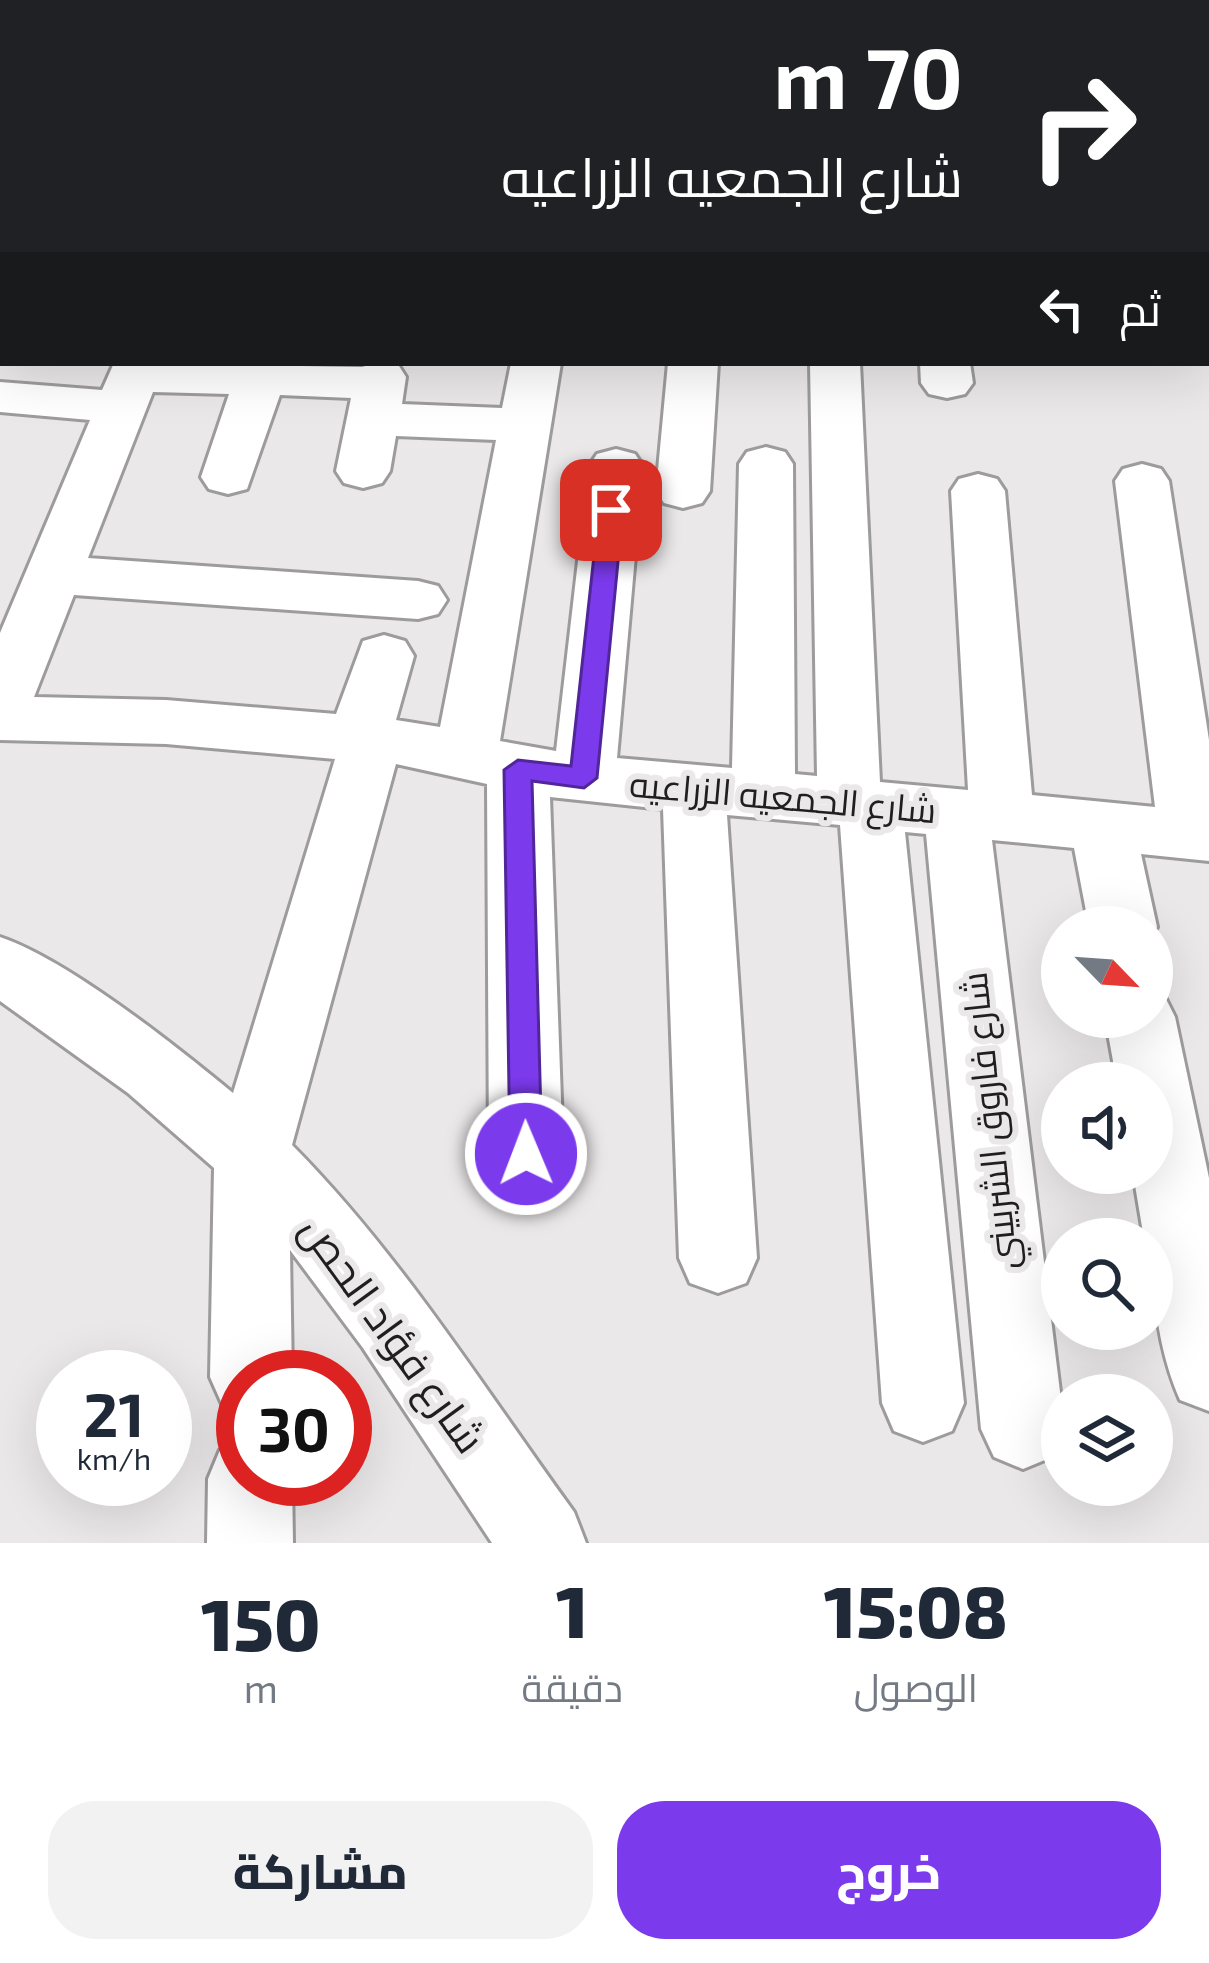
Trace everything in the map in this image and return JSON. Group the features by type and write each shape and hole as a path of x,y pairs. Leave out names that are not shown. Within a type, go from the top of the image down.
{"street":[{"path":"526,1154 492,763 522,425 535,366"},
{"path":"683,491 693,366"},
{"path":"836,366 859,803 923,1403"},
{"path":"0,397 131,382 260,380 379,388 522,425"},
{"path":"228,477 260,380"},
{"path":"0,706 131,382"},
{"path":"363,471 379,388"},
{"path":"763,795 766,464"},
{"path":"584,778 616,466"},
{"path":"1142,481 1200,835"},
{"name":"شارع فاروق الشربيني","path":"978,491 980,815 1022,1430"},
{"path":"53,575 418,600"},
{"path":"251,1350 252,1155 384,656"},
{"name":"شارع الجمعيه الزراعيه","path":"0,718 166,722 419,744 492,763 584,778 1200,835"},
{"path":"694,789 718,1258"},
{"path":"1103,827 1119,906"},
{"name":"شارع فؤاد الحص","path":"0,965 132,1054 252,1155 295,1199 372,1298 536,1538"},
{"path":"1144,1038 1209,1373"},
{"path":"250,1506 250,1543"}],"route":[{"path":"526,1154 518,770 584,778 611,510"}]}
